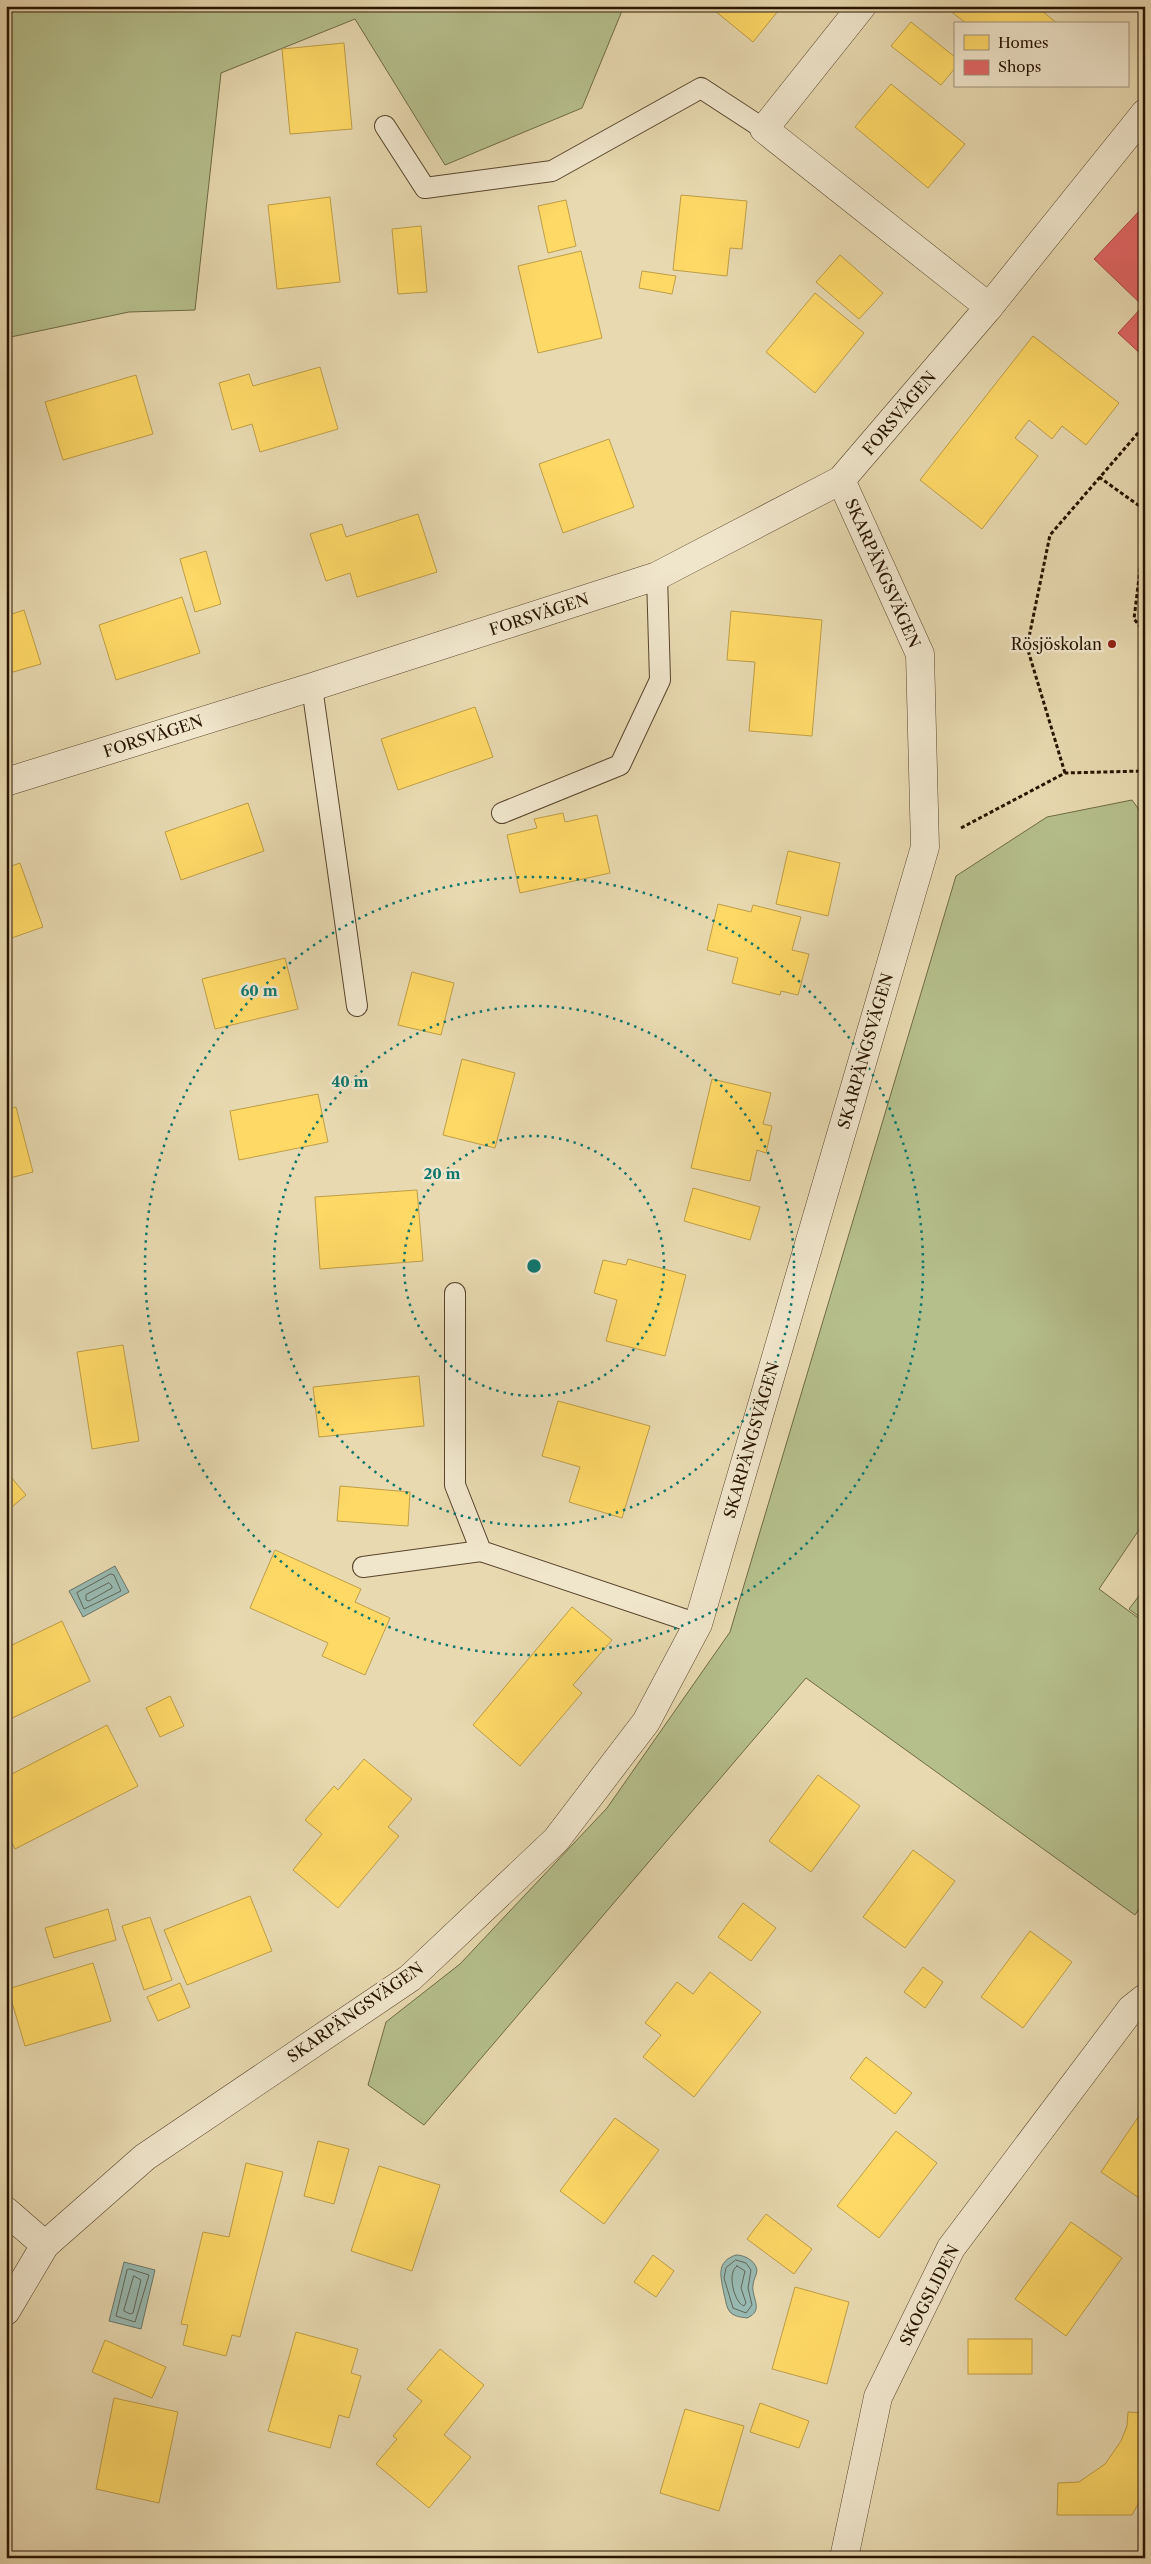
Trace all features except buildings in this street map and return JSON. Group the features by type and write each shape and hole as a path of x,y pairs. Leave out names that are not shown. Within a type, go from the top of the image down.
{"street":[{"path":"862,6 764,129 989,307"},
{"name":"FORSVÄGEN","path":"6,782 312,687 657,576 841,480 989,307 1145,113"},
{"name":"SKARPÄNGSVÄGEN","path":"6,2311 46,2245 145,2157 410,1978 556,1840 646,1722 698,1624 925,847 920,654 841,480"},
{"name":"SKOGSLIDEN","path":"844,2558 878,2397 951,2248 1131,2009 1145,1998"},
{"path":"6,2211 46,2245"}],"lane":[{"path":"385,126 425,188 552,171 701,88 764,129"},
{"path":"502,813 620,766 660,680 657,576"},
{"path":"312,687 357,1006"},
{"path":"455,1293 455,1485 481,1551"},
{"path":"363,1567 481,1551 698,1624"}],"path":[{"path":"1065,773 1027,647 1050,535 1145,425"},
{"path":"1099,477 1145,510"},
{"path":"1145,557 1141,561 1134,619 1145,632"},
{"path":"925,847 1065,773 1143,771 1145,774"}],"green space":[{"path":"6,6 624,6 582,108 445,165 355,19 221,73 195,310 129,312 6,338"},
{"path":"1132,800 1145,818 1145,1521 1099,1589 1145,1623 1145,1900 1135,1915 806,1678 424,2125 368,2085 386,2022 460,1964 607,1808 730,1632 956,876 1047,817"},
{"path":"1145,1588 1145,1621 1129,1609"}],"water":[{"path":"115,1566 129,1592 83,1617 69,1591"},
{"path":"736,2255 749,2259 754,2263 757,2270 753,2283 756,2307 752,2315 747,2318 739,2317 729,2311 722,2282 722,2266 729,2258"},
{"path":"124,2262 155,2270 141,2329 109,2321"}],"place":[{"name":"Rösjöskolan","path":"1112,644"}]}
